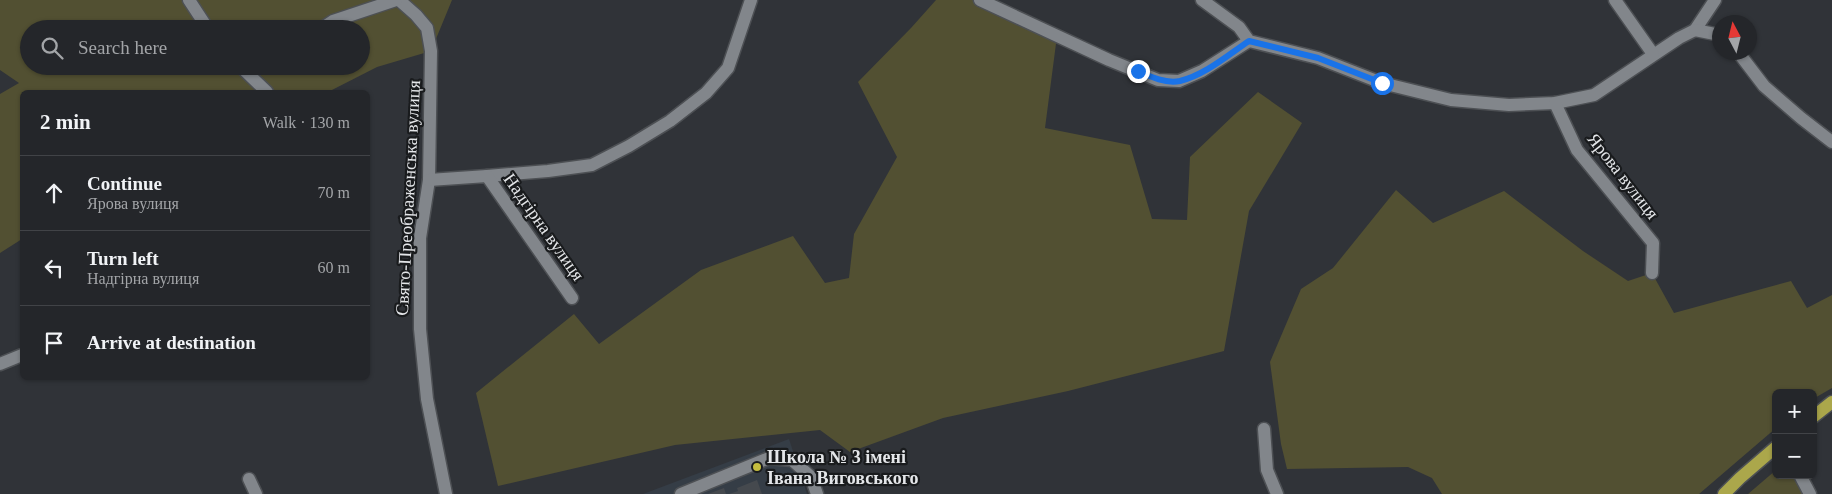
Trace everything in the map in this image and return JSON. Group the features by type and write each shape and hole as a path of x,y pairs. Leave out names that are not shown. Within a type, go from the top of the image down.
{"main road":[{"path":"1817,414 1832,402"},
{"path":"1724,494 1772,450"}],"street":[{"path":"189,0 202,20"},
{"path":"336,20 398,0"},
{"name":"Свято-Преображенська вулиця","path":"398,0 428,28 431,51 429,180 420,238 420,329 427,399 446,494"},
{"name":"Надгірна вулиця","path":"429,180 548,171 592,165 629,146 670,121 706,93 728,68 751,0"},
{"path":"980,0 1109,60 1158,80 1179,81 1202,71 1249,41"},
{"path":"1202,0 1239,27 1249,41 1318,58 1382,83 1452,100 1509,105 1555,103 1594,95 1652,54 1695,30 1715,0"},
{"path":"1615,0 1652,54"},
{"path":"1695,30 1712,33"},
{"path":"1744,60 1764,86 1832,142"},
{"path":"249,75 265,90"},
{"name":"Ярова вулиця","path":"1555,103 1577,150 1652,243 1652,273"},
{"name":"Надгірна вулиця","path":"487,176 572,298"},
{"path":"0,364 20,356"},
{"path":"1264,429 1267,470 1277,494"},
{"path":"681,494 769,458 792,460 811,476 817,494"},
{"path":"249,479 256,494"},
{"path":"1802,479 1810,494"}],"shaded area":[{"path":"0,0 452,0 431,51 370,71 370,20 20,20 20,75 361,75 332,90 20,90 20,240 0,253 0,94 19,83 0,70"},
{"path":"936,0 981,0 1057,36 1045,128 1130,145 1152,219 1187,220 1190,157 1258,92 1302,123 1249,211 1224,351 1068,391 943,418 850,452 820,430 675,445 498,486 476,393 574,314 599,344 701,270 793,236 825,283 849,278 854,234 897,157 858,82"},
{"path":"1396,190 1433,223 1504,191 1583,251 1628,281 1652,273 1674,313 1791,281 1807,308 1832,295 1832,388 1817,397 1817,389 1772,389 1772,431 1699,494 1442,494 1432,478 1408,467 1287,469 1281,444 1270,362 1301,289 1333,268"},
{"name":"Школа № 3 імені Івана Виговського","path":"789,439 807,494 643,494"},
{"path":"1772,473 1772,479 1803,479 1812,494 1748,494"}],"building":[{"path":"757,480 762,494 729,494 738,491 737,488"},
{"path":"724,488 726,494 708,494"}],"place":[{"name":"Школа № 3 імені Івана Виговського","path":"757,467"}],"route":[{"path":"1138,71 1158,80 1179,81 1202,71 1249,41 1318,58 1382,83"}]}
